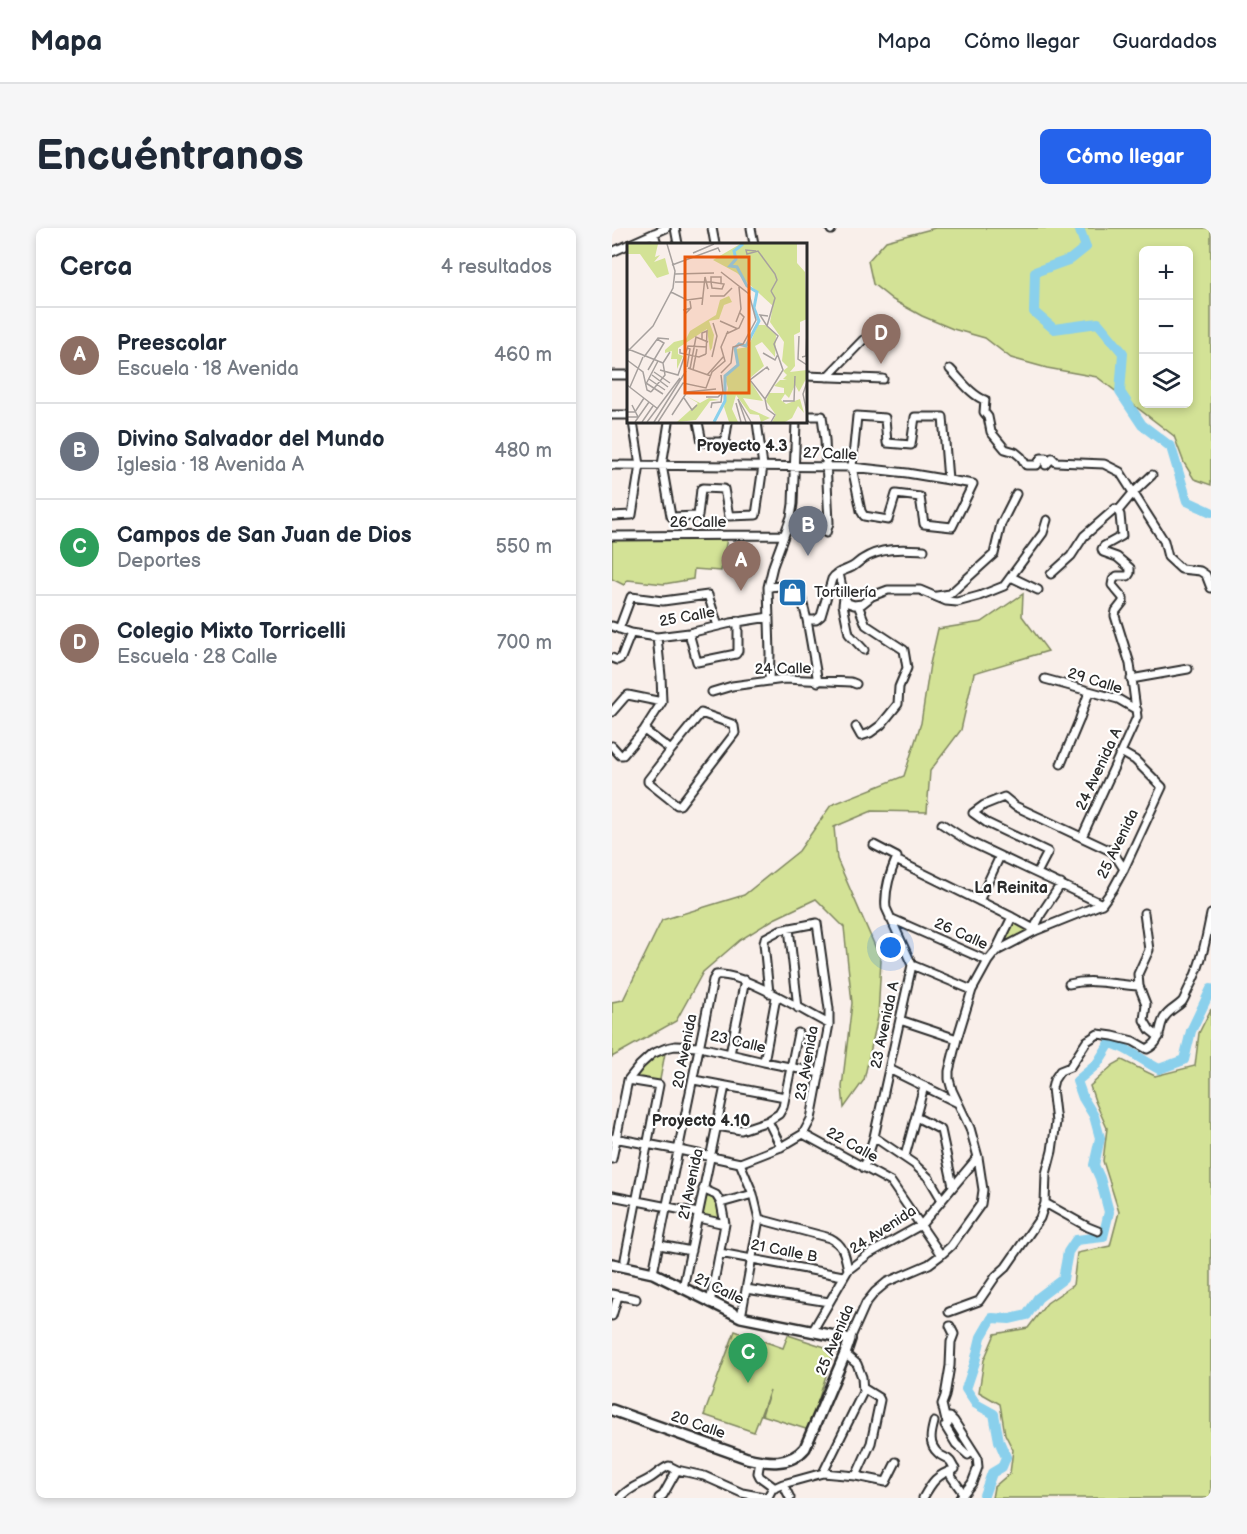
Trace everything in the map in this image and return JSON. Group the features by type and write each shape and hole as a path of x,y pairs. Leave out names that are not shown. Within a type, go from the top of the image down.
{"street":[{"path":"637,243 666,228"},
{"path":"675,228 678,243"},
{"path":"712,228 715,243"},
{"path":"751,228 754,243"},
{"path":"654,233 657,243"},
{"path":"612,252 627,248"},
{"path":"827,377 863,340"},
{"path":"950,369 976,397 985,400 984,412 988,417 991,432 1005,449 1015,452 1026,465 1037,465 1041,458 1046,458 1046,465 1052,458 1056,462 1104,464 1120,472 1164,541 1168,557 1181,569 1206,574 1211,588"},
{"path":"807,376 883,379"},
{"path":"807,416 822,416 829,524 826,533"},
{"path":"852,467 857,416 885,418 887,443 911,445 915,417 943,417 948,480"},
{"path":"612,516 632,515 640,465 633,423"},
{"path":"669,423 662,465 671,516 698,516 701,489 722,487 725,490 729,516 755,516 763,466 757,423"},
{"path":"698,423 702,442 725,442 728,423"},
{"path":"769,680 768,587 773,566 791,517 796,423"},
{"name":"27 Calle","path":"612,465 852,467 973,484 952,527 924,524 921,497 896,494 888,520 864,516 861,512 852,467"},
{"path":"1051,574 1071,556 1084,536 1115,509 1118,511 1152,475"},
{"path":"934,596 950,594 994,554 1001,524 1016,494"},
{"name":"24 Avenida A","path":"1082,837 1137,717 1130,664 1115,616 1123,598 1112,585 1113,579 1117,576 1128,576 1130,568 1117,557 1103,552 1102,549 1122,536 1118,511"},
{"path":"844,597 849,604 858,605 888,590 920,590 946,601 957,602 979,596 1004,586 1043,533 1047,520"},
{"name":"26 Calle","path":"612,536 784,535"},
{"path":"807,620 816,620 821,616 834,574 876,552 889,549 924,550"},
{"path":"839,573 849,634 864,650"},
{"path":"1011,577 1038,590"},
{"path":"768,587 793,585 800,590 818,681"},
{"path":"616,627 631,597 663,601 708,595 718,626"},
{"path":"856,727 861,736 881,725 898,704 899,687 907,668 904,650 866,625 858,605"},
{"name":"25 Calle","path":"616,627 631,633 657,637 769,617"},
{"path":"689,633 697,662 736,654 738,651 738,621"},
{"path":"612,657 617,660 621,658 631,633"},
{"path":"612,746 620,755 623,755 644,730 662,702 657,637"},
{"name":"29 Calle","path":"1131,679 1188,669"},
{"name":"24 Calle","path":"712,692 732,686 784,679 856,684"},
{"name":"29 Calle","path":"1045,679 1118,699 1137,710"},
{"path":"1061,764 1089,692"},
{"path":"612,712 625,697 633,695 662,702"},
{"path":"700,714 734,726 735,733 680,805 648,782 671,750 700,714"},
{"path":"644,730 671,750"},
{"name":"25 Avenida","path":"996,952 1034,930 1102,904 1113,888 1162,788 1135,760 1121,752"},
{"path":"1037,873 1048,852 973,813 984,805 1004,797 1015,806 1113,852 1124,868"},
{"path":"942,824 968,841 1102,904"},
{"path":"874,845 896,859 1012,916 1034,930 1041,914 1061,884"},
{"path":"979,901 1000,856"},
{"name":"23 Avenida A","path":"864,1167 874,1137 912,965 886,908 886,888 896,859"},
{"path":"1144,913 1149,950 1137,974 1146,1004 1144,1020 1150,1030 1159,1037"},
{"path":"949,1312 979,1301 1040,1218 1045,1203 1046,1174 1056,1122 1052,1088 1054,1080 1060,1071 1070,1067 1087,1041 1098,1034 1133,1041 1147,1049 1155,1045 1165,1016 1182,1002 1198,971 1211,914"},
{"name":"25 Avenida","path":"776,1462 792,1458 805,1448 866,1303 887,1282 929,1264 941,1255 951,1246 981,1203 983,1190 978,1157 970,1128 949,1079 949,1071 972,990 988,961 996,952 1012,916"},
{"name":"26 Calle","path":"890,918 988,961"},
{"name":"23 Avenida","path":"789,928 817,923 828,1010 828,1024 811,1119 803,1134"},
{"path":"764,1062 773,995 764,940 780,930 789,928 798,1008"},
{"path":"912,965 972,990"},
{"name":"20 Avenida","path":"653,1273 713,980 716,975 720,975 746,981"},
{"path":"1069,984 1082,980 1139,986"},
{"path":"730,1054 746,981 828,1024"},
{"path":"900,1020 957,1039"},
{"path":"717,1126 741,1130 768,1121 779,1114 783,1107 798,1033"},
{"name":"23 Calle","path":"628,1080 652,1054 675,1046 700,1047 820,1073"},
{"path":"889,1069 958,1103"},
{"path":"612,1159 614,1138 628,1080 659,1085 625,1258"},
{"path":"693,1080 785,1097"},
{"name":"21 Avenida","path":"683,1288 725,1086"},
{"path":"905,1156 924,1086"},
{"path":"916,1117 941,1131 953,1186"},
{"path":"768,1121 781,1148"},
{"name":"22 Calle","path":"740,1163 781,1148 803,1134 891,1182 941,1255"},
{"path":"874,1137 905,1156 929,1178 942,1200"},
{"path":"614,1138 740,1163 753,1194 759,1219 741,1317"},
{"name":"24 Avenida","path":"812,1332 845,1273 869,1254 921,1225 978,1157"},
{"path":"703,1189 716,1194 721,1203 725,1224 710,1303"},
{"path":"721,1203 753,1194"},
{"path":"612,1196 667,1207 725,1224"},
{"path":"1045,1203 1098,1231"},
{"path":"759,1219 830,1238 837,1242 845,1253 845,1273"},
{"path":"660,1245 691,1251"},
{"name":"21 Calle B","path":"720,1253 845,1273"},
{"name":"21 Calle","path":"612,1264 653,1273 741,1317 850,1339"},
{"path":"746,1289 829,1302"},
{"path":"612,1316 615,1295 636,1299"},
{"path":"950,1326 954,1334 942,1404 948,1424 945,1426 956,1444 968,1455"},
{"path":"823,1473 863,1392 862,1377 857,1364 845,1354"},
{"path":"856,1476 871,1443 880,1400 863,1388"},
{"name":"20 Calle","path":"612,1410 760,1461 776,1462"},
{"path":"945,1417 950,1417 954,1421 979,1462 972,1483 961,1496 950,1471"},
{"path":"923,1498 934,1479 955,1469 950,1461 939,1455 933,1447 931,1433 934,1422"},
{"path":"760,1461 758,1473 760,1477 779,1486 790,1498"},
{"path":"620,1498 634,1485 650,1479 669,1466 704,1476 742,1492 768,1497 772,1489 823,1473 886,1482 896,1462"},
{"path":"664,1497 677,1470"}],"green space":[{"path":"935,228 1211,228 1211,485 1194,479 1184,463 1174,436 1097,377 1047,368 1011,358 985,338 953,329 922,316 893,300 873,284 868,261 886,241"},
{"path":"728,533 721,571 694,569 693,579 664,584 628,580 624,585 612,579 612,534"},
{"path":"1023,594 1022,616 1048,651 974,673 961,730 930,771 927,812 872,811 834,827 837,859 881,960 878,1017 864,1080 844,1108 842,1087 852,1003 844,927 816,899 774,919 740,940 703,972 676,1021 612,1057 612,1002 623,1000 662,920 744,895 799,851 831,805 904,776 921,723 938,629 982,622"},
{"path":"1012,921 1030,930 1001,944"},
{"path":"1211,1009 1211,1498 992,1498 994,1487 1010,1473 1013,1450 1005,1434 1000,1404 979,1392 984,1360 995,1334 1028,1328 1047,1303 1073,1285 1077,1253 1110,1246 1119,1212 1103,1161 1107,1128 1090,1086 1122,1060 1155,1076 1195,1066 1199,1033"},
{"path":"666,1048 659,1085 628,1080 640,1065"},
{"path":"703,1189 716,1195 725,1224 698,1218"},
{"path":"735,1331 783,1348 788,1335 834,1350 809,1430 762,1415 770,1390 754,1432 704,1415"}],"waterway":[{"path":"1079,228 1086,247 1071,259 1035,272 1034,312 1054,329 1098,323 1123,353 1120,392 1142,425 1171,447 1187,501 1211,512"},
{"path":"983,1498 992,1473 1002,1467 1006,1457 999,1441 994,1414 976,1404 966,1389 981,1337 992,1318 1010,1319 1027,1315 1038,1298 1063,1279 1068,1252 1076,1240 1103,1237 1109,1212 1094,1165 1100,1138 1094,1116 1083,1098 1077,1081 1097,1064 1110,1043 1129,1051 1159,1069 1184,1060 1191,1031 1211,989"}],"place":[{"name":"Colegio Mixto Torricelli","path":"881,364"},
{"name":"Divino Salvador del Mundo","path":"808,556"},
{"name":"Preescolar","path":"741,591"},
{"name":"Tortillería","path":"793,592"},
{"name":"Campos de San Juan de Dios","path":"748,1383"}],"district":[{"name":"Proyecto 4.3","path":"742,446"},
{"name":"La Reinita","path":"1011,888"},
{"name":"Proyecto 4.10","path":"701,1121"}]}
